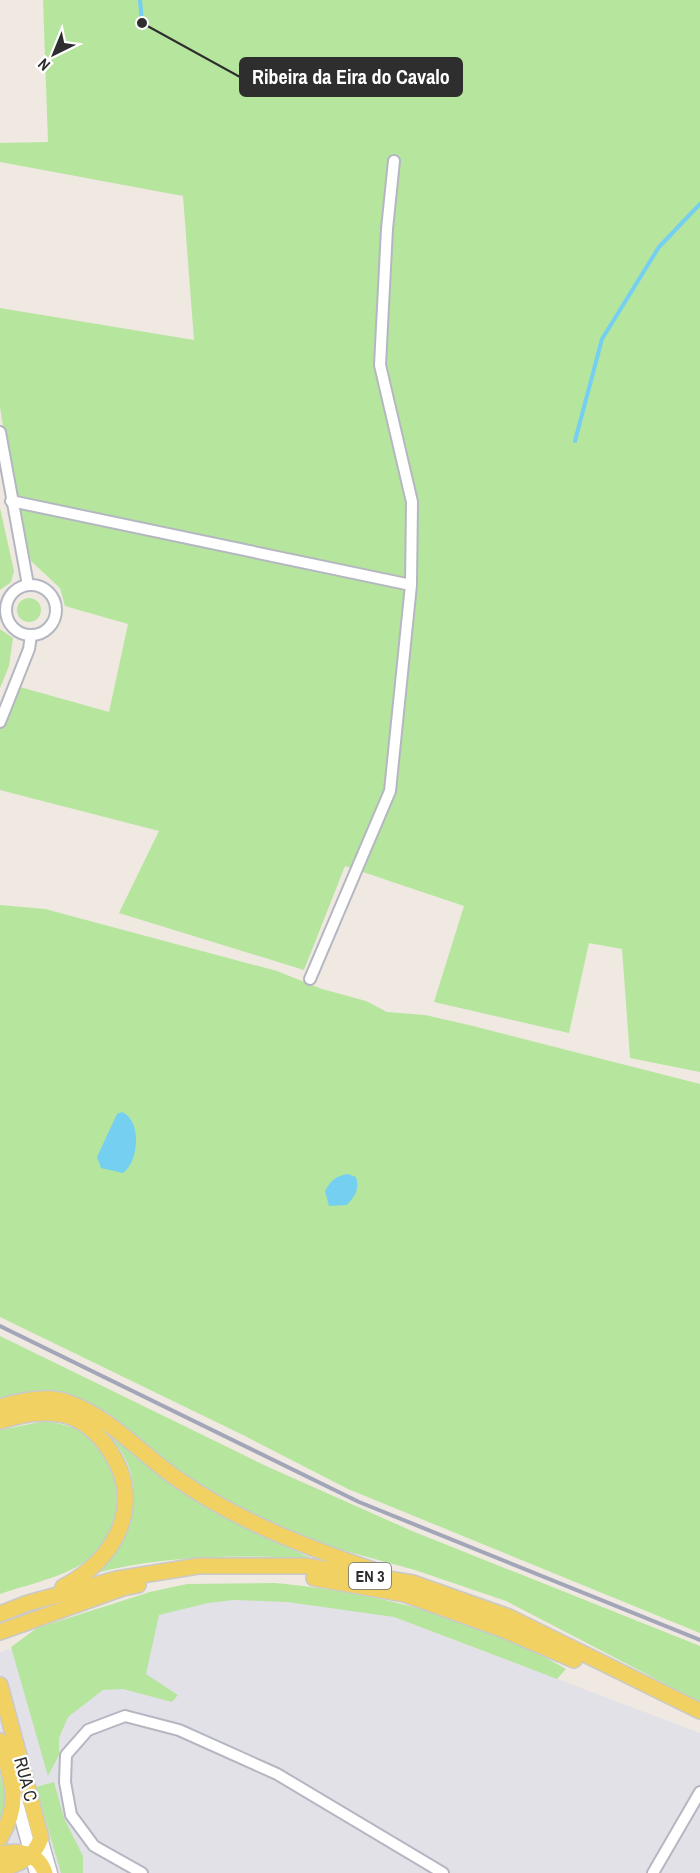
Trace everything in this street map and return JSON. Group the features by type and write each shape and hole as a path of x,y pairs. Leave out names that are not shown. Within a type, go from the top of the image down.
{"main road":[{"path":"0,1407 21,1400 66,1401 108,1423 179,1480 243,1518 319,1552 413,1583"},
{"path":"0,1421 25,1414 46,1413 65,1416 85,1425 100,1436 123,1474 125,1514 115,1539 87,1574 41,1599"},
{"name":"EN 3","path":"0,1614 17,1606 117,1579 198,1566 305,1566 413,1583 509,1617 700,1713"},
{"name":"EN 3","path":"0,1632 21,1622 123,1588 201,1576 305,1576 404,1594 504,1630 700,1713"},
{"name":"RUA C","path":"0,1685 41,1838"},
{"name":"RUA C","path":"0,1741 15,1796"},
{"path":"0,1838 11,1817 15,1796"},
{"path":"0,1870 32,1856 41,1838"},
{"path":"0,1854 13,1851 32,1856 38,1860 45,1873"},
{"path":"0,1870 8,1873"}],"street":[{"path":"310,979 390,791 411,585 412,502 380,365 387,229 394,161"},
{"path":"0,432 28,585"},
{"path":"11,501 411,585"},
{"path":"28,585 44,589 50,594 56,609 55,617 46,630 31,635 16,630 3,610 10,596 21,587 28,585"},
{"path":"0,722 29,649 31,635"},
{"path":"142,1873 94,1846 71,1815 65,1782 66,1755 88,1730 125,1716 179,1730 277,1774 443,1873"},
{"path":"653,1873 700,1792"},
{"name":"RUA C","path":"15,1796 36,1873"},
{"name":"RUA C","path":"41,1838 51,1873"}],"shaded area":[{"path":"222,1590 357,1603 700,1733 700,1873 0,1873 0,1652"}],"green space":[{"path":"43,0 700,0 700,1072 630,1058 622,949 589,943 569,1033 434,1002 464,906 345,866 304,970 119,913 159,831 0,790 0,730 20,687 109,712 128,624 65,606 60,588 31,561 11,478 0,407 0,308 194,340 183,196 0,162 0,143 48,142"},
{"path":"0,508 14,571 11,582 0,590"},
{"path":"29,598 37,602 41,610 37,618 29,622 21,618 17,610 21,602"},
{"path":"0,629 13,638 9,666 0,688"},
{"path":"0,905 45,909 277,971 322,989 366,1001 387,1012 425,1015 469,1025 700,1084 700,1633 348,1489 245,1436 0,1317"},
{"path":"0,1336 266,1466 412,1531 700,1646 700,1702 506,1601 415,1570 316,1543 229,1505 178,1471 106,1415 0,1399"},
{"path":"45,1421 72,1427 85,1433 96,1441 104,1452 115,1481 116,1513 113,1528 107,1541 88,1560 64,1573 0,1594 0,1430"},
{"path":"103,1431 184,1492 245,1528 313,1559 201,1558 146,1563 92,1574 117,1547 131,1517 133,1501 130,1470 124,1456"},
{"path":"275,1583 350,1593 425,1610 498,1635 566,1669 557,1679 394,1617 287,1602 233,1600 208,1603 159,1615 146,1674 178,1695 172,1702 123,1689 103,1690 68,1717 59,1738 59,1755 48,1776 11,1647 37,1628 150,1592 187,1584"},
{"path":"0,1775 6,1797 0,1822"},
{"path":"54,1782 64,1818 83,1856 83,1873 61,1873 36,1787"}],"water":[{"path":"122,1112 133,1123 136,1141 132,1160 123,1173 101,1168 97,1157 117,1114"},
{"path":"348,1174 356,1177 357,1189 354,1195 347,1205 329,1206 325,1191 327,1187 337,1177"}],"waterway":[{"path":"140,0 142,23"},
{"path":"575,441 602,339 659,247 700,204"}],"railway":[{"path":"0,1326 359,1502 700,1640"}],"place":[{"name":"Ribeira da Eira do Cavalo","path":"142,23"}]}
